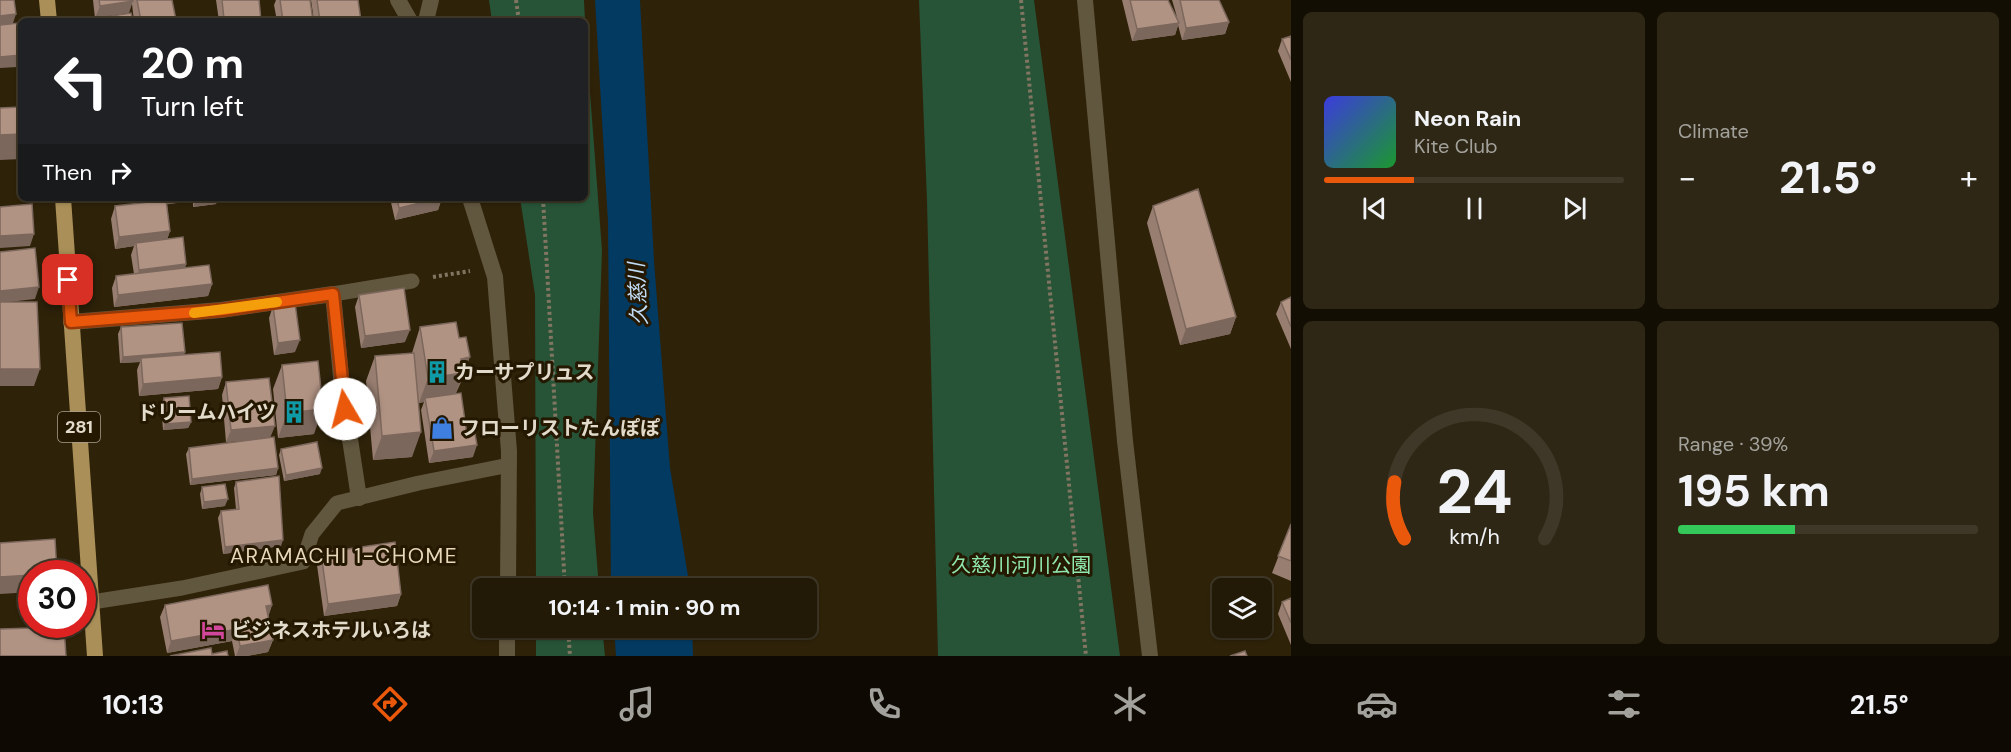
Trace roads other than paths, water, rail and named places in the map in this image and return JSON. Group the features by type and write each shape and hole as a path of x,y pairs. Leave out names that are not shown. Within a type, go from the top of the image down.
{"highway":[{"path":"46,0 49,18"},
{"name":"281","path":"63,201 89,560"},
{"name":"281","path":"94,638 95,656"}],"street":[{"path":"398,0 408,18"},
{"path":"427,18 430,0"},
{"path":"1085,0 1125,441 1150,656"},
{"path":"471,201 495,277 509,465 508,578"},
{"path":"71,322 222,310 333,294 342,387 359,498"},
{"path":"507,638 507,656"}],"lane":[{"path":"333,294 412,281"},
{"path":"96,601 182,588 303,562 312,534 337,504 509,465"}],"water":[{"name":"久慈川","path":"595,0 640,0 654,261 670,468 688,578 611,578 608,222"},
{"path":"615,638 692,638 693,656 616,656"}],"place":[{"name":"カーサプリュス","path":"437,372"},
{"name":"ドリームハイツ","path":"294,412"},
{"name":"フローリストたんぽぽ","path":"442,428"},
{"name":"ビジネスホテルいろは","path":"213,630"}],"district":[{"name":"ARAMACHI 1-CHOME","path":"344,556"}],"park label":[{"name":"久慈川河川公園","path":"1021,565"}]}
